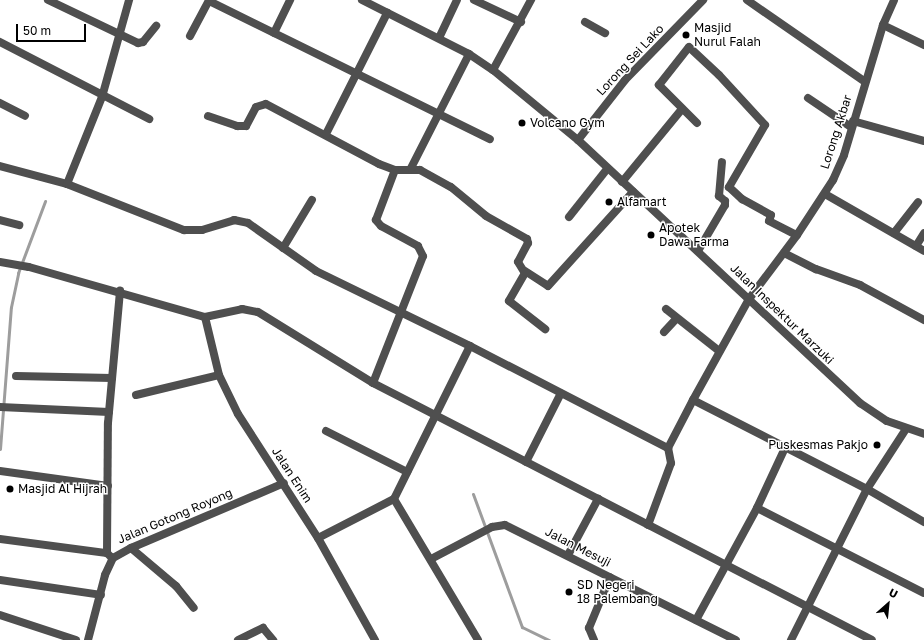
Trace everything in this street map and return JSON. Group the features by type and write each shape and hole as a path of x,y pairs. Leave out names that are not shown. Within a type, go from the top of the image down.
{"street":[{"path":"48,0 118,35 141,43 156,26"},
{"path":"67,184 102,96 129,0"},
{"path":"274,33 290,0"},
{"name":"Jalan Inspektur Marzuki","path":"362,0 375,3 387,13 439,38 469,54 494,70 578,140 606,169 698,250 860,403 878,416 906,429 924,434"},
{"path":"439,38 457,0"},
{"path":"474,0 521,22"},
{"path":"494,70 521,22 531,0"},
{"name":"Lorong Sei Lako","path":"578,140 625,80 703,0"},
{"path":"747,0 864,81"},
{"name":"Lorong Akbar","path":"668,448 719,351 749,299 784,253 825,194 839,167 864,81 883,25 894,0"},
{"path":"190,36 208,1 354,74 490,139"},
{"path":"326,134 354,74 387,13"},
{"path":"585,22 605,32"},
{"path":"883,25 924,45"},
{"path":"0,42 149,119"},
{"path":"697,123 659,85 689,47 719,75 765,125 729,187 742,199 771,215 769,221 797,235"},
{"path":"411,168 437,114 469,54"},
{"path":"808,98 852,124 923,139"},
{"path":"0,103 25,116"},
{"path":"208,116 236,126 246,126 256,107 266,104 326,134 379,164 395,170 411,168 434,177 451,187 486,216 527,239 528,243 518,261 525,272 548,286 633,192"},
{"path":"622,182 682,109"},
{"path":"698,250 725,205 725,201 719,196 722,162"},
{"path":"0,166 67,184 184,230 202,230 241,221 316,271 470,346 668,448 671,464 648,525"},
{"path":"569,216 606,169"},
{"path":"373,383 402,313 423,252 418,246 381,226 376,220 395,170"},
{"path":"825,194 924,251"},
{"path":"283,248 312,200"},
{"path":"894,233 918,202"},
{"path":"0,220 19,225"},
{"path":"916,246 924,233"},
{"path":"784,253 822,272 860,285 924,320"},
{"path":"0,262 30,267 120,291 205,317 250,309 373,383 872,640"},
{"path":"525,272 522,281 509,301 545,329"},
{"path":"1,539 110,556 108,486 109,412 120,291"},
{"path":"666,309 676,319 719,351"},
{"name":"Jalan Enim","path":"205,317 219,375 238,414 284,483 318,538 375,640"},
{"path":"664,332 676,319"},
{"path":"318,538 394,499 470,346"},
{"path":"136,396 219,375"},
{"path":"16,376 112,378"},
{"path":"526,462 561,393"},
{"path":"693,400 867,489 924,522"},
{"path":"0,407 109,412"},
{"path":"791,640 867,489 906,429"},
{"path":"326,431 407,472"},
{"path":"696,620 757,508 785,448"},
{"path":"0,471 108,486"},
{"name":"Jalan Gotong Royong","path":"88,640 110,556 284,483"},
{"path":"394,499 478,640"},
{"path":"568,555 598,499"},
{"path":"757,508 836,550 924,593"},
{"name":"Jalan Mesuji","path":"430,559 492,527 502,524 514,528 736,640"},
{"path":"131,548 176,586 194,608"},
{"path":"594,640 589,628 610,577"},
{"path":"0,580 101,595"},
{"path":"0,614 76,640"},
{"path":"238,640 263,628 273,640"}],"waterway":[{"path":"0,449 11,307 18,273 45,201"},
{"path":"473,494 522,627 549,640"}],"place":[{"name":"Masjid Nurul Falah","path":"686,35"},
{"name":"Volcano Gym","path":"522,123"},
{"name":"Alfamart","path":"609,202"},
{"name":"Apotek Dawa Farma","path":"651,235"},
{"name":"Puskesmas Pakjo","path":"877,445"},
{"name":"Masjid Al Hijrah","path":"10,489"},
{"name":"SD Negeri 18 Palembang","path":"569,592"}]}
